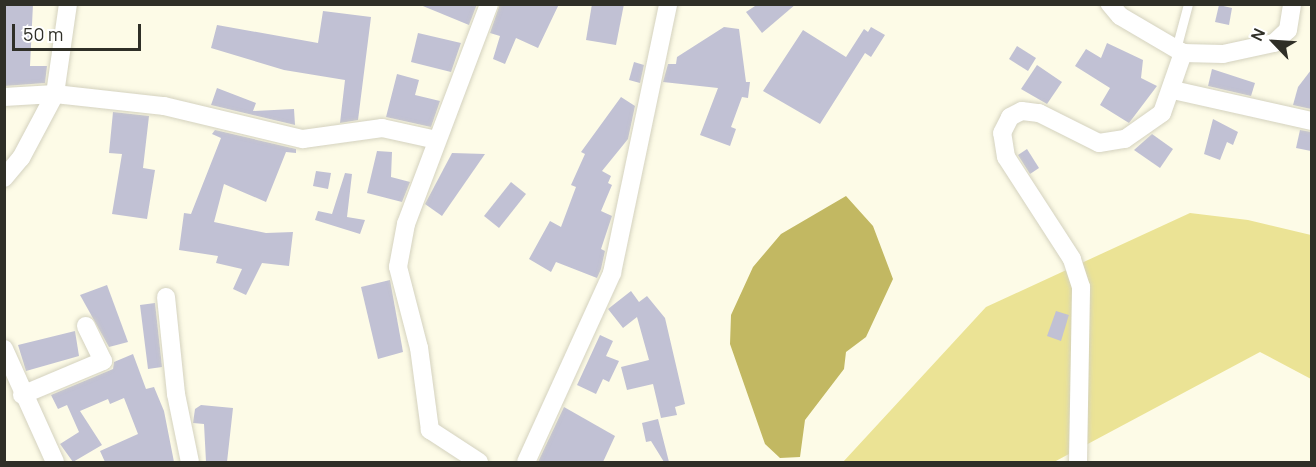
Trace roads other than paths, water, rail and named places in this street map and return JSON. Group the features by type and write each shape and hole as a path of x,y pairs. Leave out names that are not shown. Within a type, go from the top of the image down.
{"street":[{"path":"4,178 21,158 55,94 68,4"},
{"path":"473,461 430,430 419,348 398,267 406,224 489,4"},
{"path":"526,462 612,273 668,4"},
{"path":"1110,4 1120,16 1180,51 1223,54 1274,43 1288,30 1292,4"},
{"path":"1078,462 1081,287 1072,260 1006,157 1004,125 1022,111 1039,113 1099,143 1125,140 1161,112 1173,90 1180,51"},
{"path":"1173,90 1311,121"},
{"path":"4,97 55,94 164,106 303,139 382,128 437,140"},
{"path":"166,297 176,394 190,462"},
{"path":"22,395 103,361 86,326"},
{"path":"4,349 22,395 55,462"}],"lane":[{"path":"1180,51 1188,4"}]}
